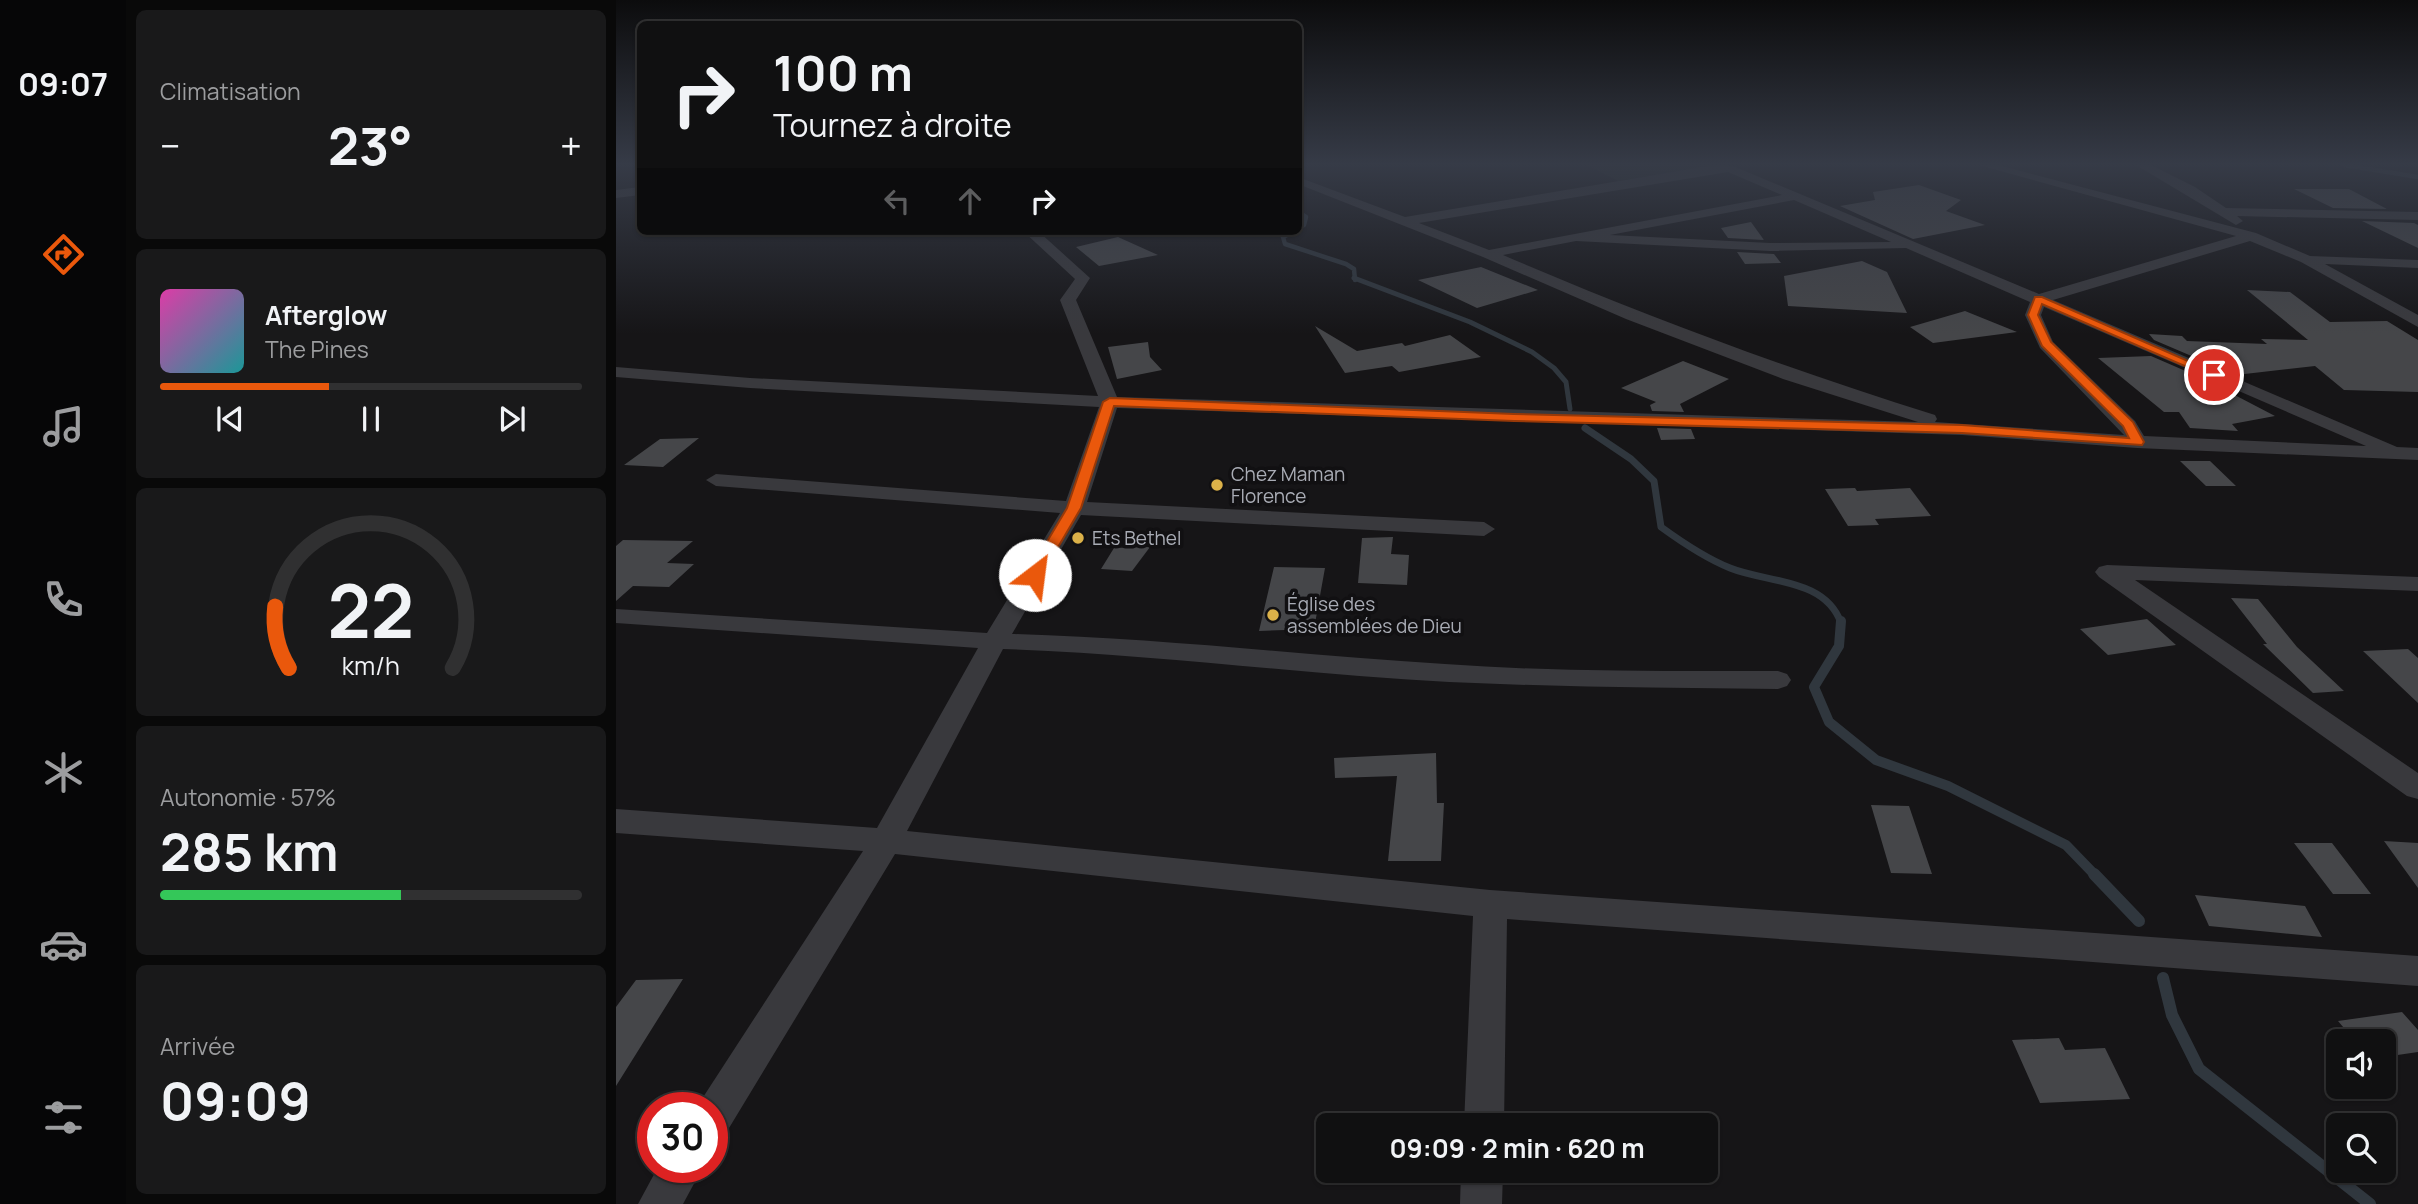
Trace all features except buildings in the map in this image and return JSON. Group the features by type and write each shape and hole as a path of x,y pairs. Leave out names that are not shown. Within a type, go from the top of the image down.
{"street":[{"path":"1405,221 1632,316 1789,375 1962,429"},
{"path":"1488,254 1657,221"},
{"path":"1849,221 2039,299 2264,397 2408,454 2418,468"},
{"path":"2197,221 2251,236 2306,259 2410,313 2418,322"},
{"path":"2235,221 2251,236"},
{"path":"728,1094 887,841 995,642 1074,508 1110,402 1068,299 1083,278 1038,235"},
{"path":"2039,299 2251,236"},
{"path":"1569,237 1770,247 1908,246"},
{"path":"2306,259 2418,264"},
{"path":"2039,299 2033,315 2046,344 2128,425 2137,442"},
{"path":"616,372 750,383 1110,402 1514,418 1962,429 2137,442 2408,454"},
{"path":"716,480 1074,508 1484,529"},
{"path":"2418,584 2107,572 2418,788"},
{"path":"616,616 995,642 1085,644 1447,673 1609,679 1778,680"},
{"path":"616,821 887,841 1490,904 2418,971"},
{"path":"1483,1113 1490,904"},
{"path":"659,1204 672,1183"},
{"path":"1481,1204 1482,1183"}],"waterway":[{"path":"1302,226 1305,221"},
{"path":"1287,235 1283,237 1285,244 1346,264 1354,269 1355,278"},
{"path":"1355,278 1470,322 1532,352 1554,368 1566,382 1570,409"},
{"path":"1585,428 1631,459 1654,481 1661,527 1694,550 1730,568 1809,590 1833,608 1841,623"},
{"path":"1841,623 1839,646 1814,687 1829,722 1876,760 1948,786 2066,845 2096,876"},
{"path":"2094,874 2139,921"},
{"path":"2163,978 2172,1015 2199,1069 2370,1204"}],"place":[{"name":"Chez Maman Florence","path":"1217,485"},
{"name":"Ets Bethel","path":"1078,538"},
{"name":"Église des assemblées de Dieu","path":"1273,615"}],"route":[{"path":"1035,575 1074,508 1110,402 1514,418 1962,429 2137,442 2128,425 2046,344 2033,315 2039,299 2214,375"}]}
